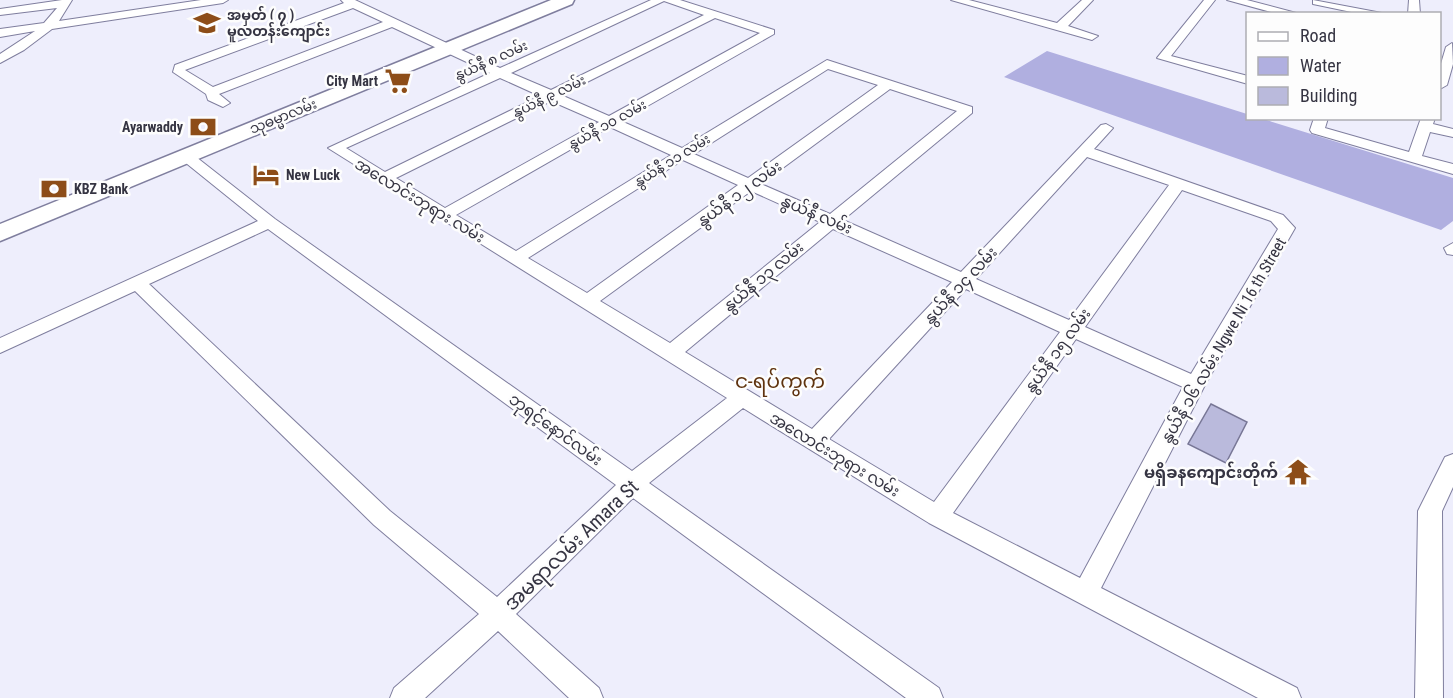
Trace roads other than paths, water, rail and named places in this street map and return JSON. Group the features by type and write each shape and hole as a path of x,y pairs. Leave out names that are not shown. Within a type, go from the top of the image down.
{"main road":[{"name":"သုဓမ္မာလမ်း","path":"0,233 444,47 549,0"},
{"name":"သုဓမ္မာလမ်း","path":"0,223 566,0"}],"street":[{"path":"0,33 223,0"},
{"name":"နွယ်နီ ၈ လမ်း","path":"335,148 660,0"},
{"path":"669,0 713,15"},
{"path":"956,0 1092,36"},
{"path":"992,10 1004,0"},
{"path":"1060,27 1088,0"},
{"path":"1210,0 1163,58 1246,80"},
{"path":"1232,0 1283,12"},
{"path":"3,57 36,38 50,24 66,1"},
{"path":"0,12 66,1"},
{"path":"223,103 213,97 212,92 179,72 179,68 349,2"},
{"name":"နွယ်နီ လမ်း","path":"349,2 610,122 831,219 1195,384"},
{"path":"1316,5 1367,12"},
{"name":"နွယ်နီ ၁၀ လမ်း","path":"444,215 770,32 713,15"},
{"name":"နွယ်နီ ၉ လမ်း","path":"384,178 713,15"},
{"path":"212,92 394,22"},
{"path":"1441,82 1453,47"},
{"name":"နွယ်နီ ၁၁ လမ်း","path":"516,258 829,64 890,83"},
{"name":"နွယ်နီ ၁၃ လမ်း","path":"671,353 831,219 967,110 890,83"},
{"name":"နွယ်နီ ၁၂ လမ်း","path":"587,302 890,83"},
{"path":"1414,158 1426,123 1453,134"},
{"path":"1319,124 1414,158 1453,169"},
{"name":"နွယ်နီ ၁၄ လမ်း","path":"814,441 1106,128"},
{"name":"အလောင်းဘုရား လမ်း","path":"335,148 937,516 1287,698"},
{"path":"1085,151 1178,184"},
{"name":"ဘုရင့်နောင်လမ်း","path":"186,156 269,222 929,698"},
{"name":"နွယ်နီ ၁၆ လမ်း Ngwe Ni 16 th Street","path":"1086,592 1195,384 1287,228 1277,219 1178,184"},
{"name":"နွယ်နီ ၁၅ လမ်း","path":"937,516 1178,184"},
{"path":"0,346 269,222"},
{"path":"137,283 382,518 498,614 589,698"},
{"name":"အမရာလမ်း Amara St","path":"404,698 498,614 632,484 742,397"},
{"path":"1429,698 1430,511 1453,463"}],"water":[{"path":"1047,51 1246,114 1246,120 1266,120 1453,178 1453,221 1441,230 1004,77"}],"place":[{"name":"အမှတ် ( ၇ ) မူလတန်းကျောင်း","path":"207,23"},
{"name":"City Mart","path":"398,81"},
{"name":"Ayarwaddy","path":"203,127"},
{"name":"New Luck","path":"266,175"},
{"name":"KBZ Bank","path":"54,189"},
{"name":"မရှိခနကျောင်းတိုက်","path":"1298,472"}],"district":[{"name":"င-ရပ်ကွက်","path":"780,381"}]}
